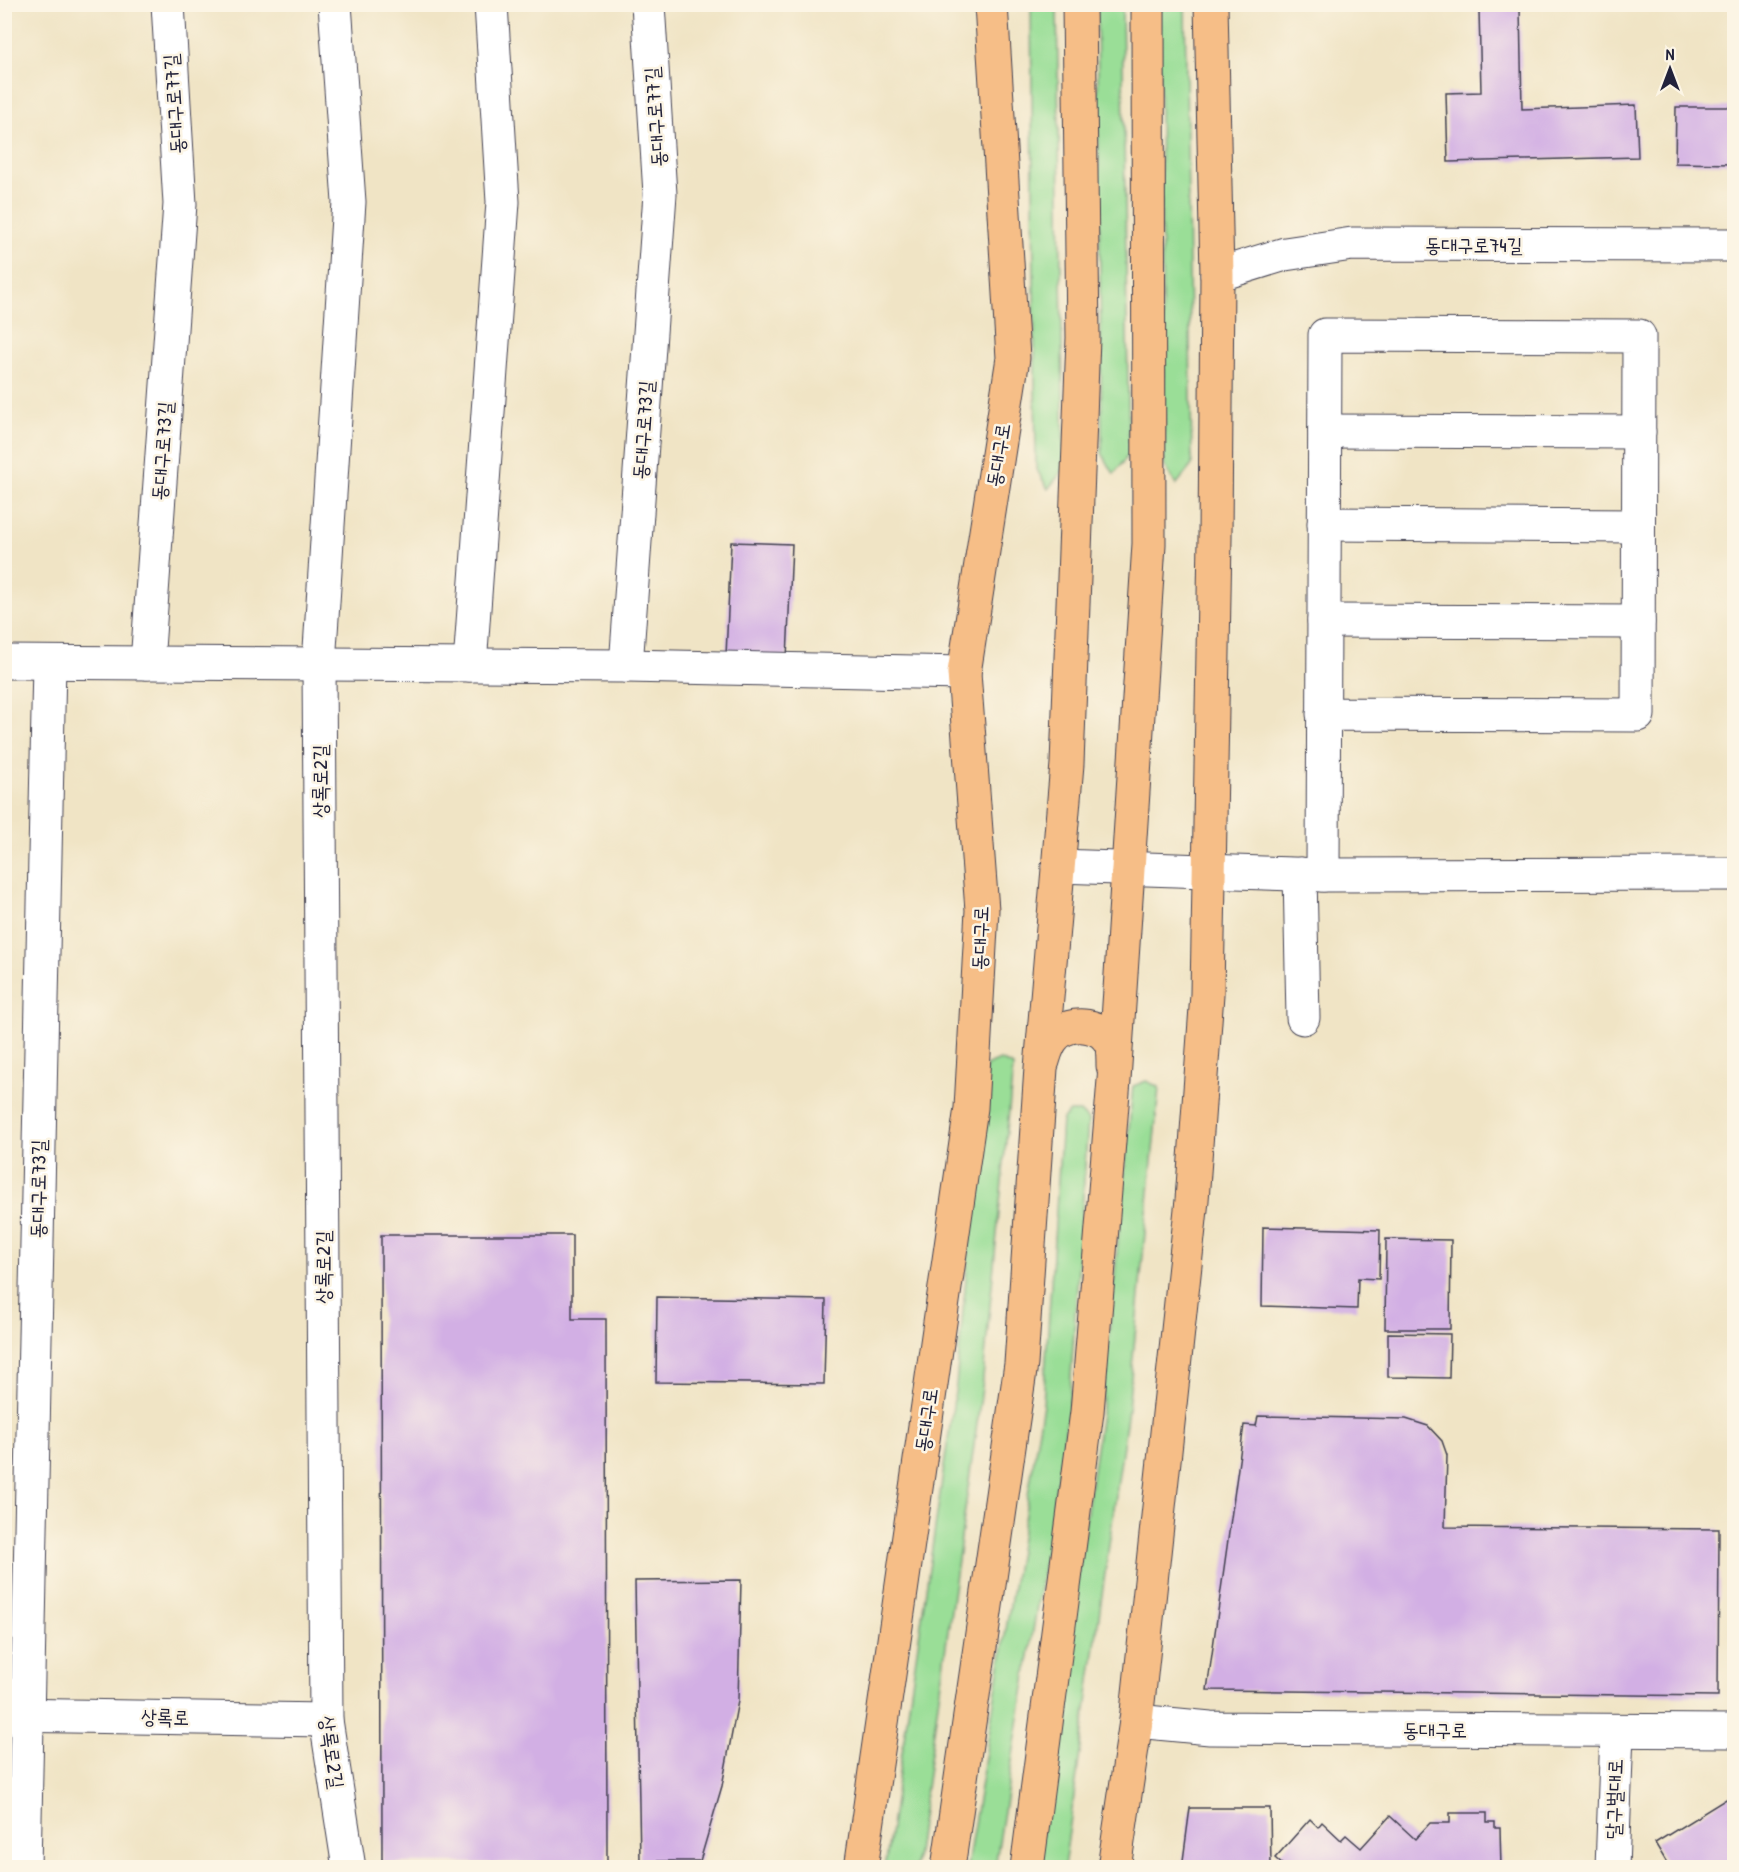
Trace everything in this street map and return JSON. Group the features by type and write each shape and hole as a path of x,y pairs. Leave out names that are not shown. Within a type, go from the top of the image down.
{"main road":[{"name":"동대구로","path":"861,1868 971,1108 982,910 964,674 1013,358 992,4"},
{"path":"948,1868 1021,1364 1041,1068 1067,764 1083,338 1079,4"},
{"path":"1027,1868 1087,1412 1114,1080 1128,869 1149,544 1148,4"},
{"path":"1114,1868 1136,1721 1192,1200 1207,994 1217,276 1211,4"},
{"path":"1041,1068 1050,1042 1057,1034 1068,1027 1088,1026 1106,1037 1112,1046 1114,1080"}],"street":[{"name":"동대구로77길","path":"168,4 180,204"},
{"path":"319,664 349,202 335,4"},
{"path":"470,665 503,202 491,4"},
{"name":"동대구로77길","path":"648,4 660,194"},
{"name":"동대구로73길","path":"626,666 660,194"},
{"name":"동대구로73길","path":"147,663 180,204"},
{"name":"동대구로74길","path":"1217,276 1285,254 1353,244 1734,245"},
{"path":"1303,1018 1323,714 1325,334 1639,336 1638,715 1323,714"},
{"path":"1325,431 1639,432"},
{"path":"1324,524 1638,526"},
{"path":"1324,621 1638,622"},
{"path":"4,662 626,666 964,674"},
{"name":"동대구로73길","path":"15,1715 49,663"},
{"name":"상록로2길","path":"319,664 326,1720 349,1868"},
{"path":"1058,866 1312,875 1734,874"},
{"path":"15,1715 24,1868"},
{"name":"상록로","path":"15,1715 326,1720"},
{"name":"동대구로","path":"1136,1721 1210,1728 1734,1731"},
{"name":"달구벌대로","path":"1612,1868 1617,1731"}],"green space":[{"path":"1031,5 1057,5 1064,469 1048,489 1036,468"},
{"path":"1097,5 1122,5 1129,454 1114,474 1102,453"},
{"path":"1159,5 1185,5 1192,465 1176,485 1164,464"},
{"path":"1000,1060 1013,1066 982,1388 915,1867 885,1868 956,1385 986,1066"},
{"path":"1146,1081 1159,1087 1128,1409 1064,1867 1036,1868 1102,1406 1133,1086"},
{"path":"1070,1112 1080,1112 1088,1120 1069,1407 995,1867 967,1867 1043,1404 1062,1120"}],"building":[{"path":"1520,8 1522,109 1636,105 1638,157 1448,162 1446,93 1481,92 1479,10"},
{"path":"1676,107 1734,107 1734,164 1675,163"},
{"path":"731,542 792,544 787,659 726,656"},
{"path":"1263,1227 1380,1230 1379,1279 1358,1278 1357,1309 1262,1306"},
{"path":"381,1235 572,1235 572,1319 606,1319 607,1863 382,1863"},
{"path":"1386,1239 1451,1240 1450,1329 1385,1329"},
{"path":"657,1297 826,1300 824,1384 656,1382"},
{"path":"1388,1333 1450,1334 1449,1378 1388,1377"},
{"path":"1258,1416 1406,1419 1428,1426 1442,1441 1447,1455 1445,1527 1719,1529 1718,1696 1207,1690 1244,1425 1256,1426"},
{"path":"741,1580 738,1701 722,1786 700,1861 640,1861 635,1581"},
{"path":"1731,1796 1734,1803 1734,1868 1670,1868 1655,1843"},
{"path":"1190,1808 1270,1808 1271,1868 1182,1868"},
{"path":"1450,1813 1487,1813 1487,1822 1495,1822 1495,1828 1500,1828 1501,1868 1286,1868 1275,1858 1310,1819 1318,1827 1322,1822 1341,1840 1346,1835 1361,1848 1390,1816 1415,1839 1430,1823 1450,1823"}]}
